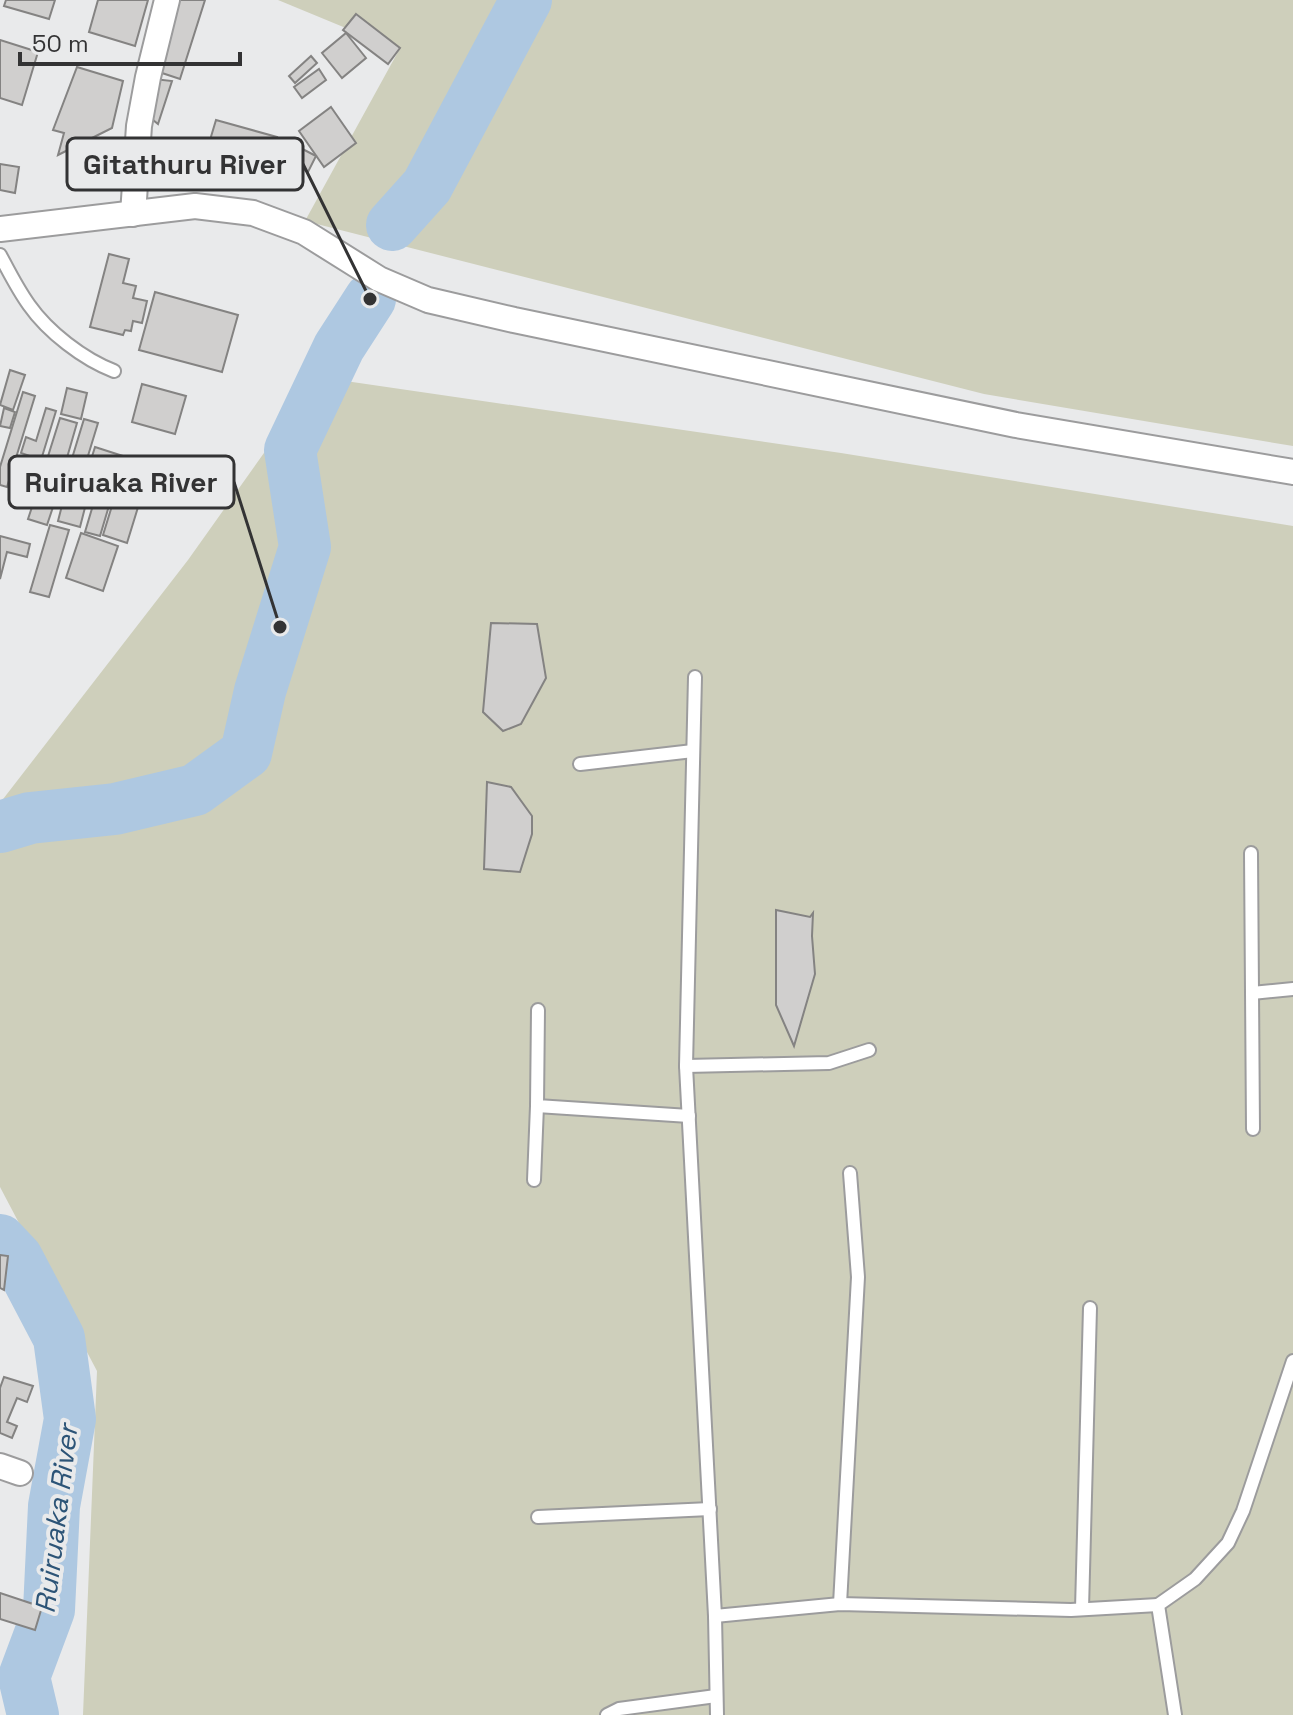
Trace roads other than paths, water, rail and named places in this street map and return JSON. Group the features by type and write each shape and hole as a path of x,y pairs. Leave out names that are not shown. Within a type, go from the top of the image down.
{"street":[{"path":"133,214 139,126 167,0"},
{"path":"0,229 195,206 253,213 304,232 379,279 442,303 1016,425 1293,472"}],"lane":[{"path":"0,255 29,306 39,317 88,359 114,371"},
{"path":"695,677 686,1066 710,1509 717,1715"},
{"path":"580,764 693,751"},
{"path":"1251,853 1253,1129"},
{"path":"1252,993 1293,989"},
{"path":"534,1180 538,1010"},
{"path":"686,1066 829,1063 869,1050"},
{"path":"537,1106 689,1116"},
{"path":"840,1604 858,1277 850,1173"},
{"path":"1082,1609 1090,1308"},
{"path":"715,1616 840,1604 1082,1609 1158,1605 1195,1579 1228,1543 1243,1511 1293,1361"},
{"path":"538,1517 710,1509"},
{"path":"1158,1605 1175,1715"},
{"path":"607,1715 619,1709 716,1696"}],"waterway":[{"name":"Ruiruaka River","path":"392,225 427,186 526,0"},
{"name":"Ruiruaka River","path":"0,827 30,818 115,809 195,790 246,753 260,691 305,547 290,450 339,347 370,299"},
{"name":"Ruiruaka River","path":"0,1240 17,1258 59,1338 70,1419 54,1506 49,1610 24,1677 33,1715"}],"place":[{"name":"Gitathuru River","path":"370,299"},
{"name":"Ruiruaka River","path":"280,627"}]}
